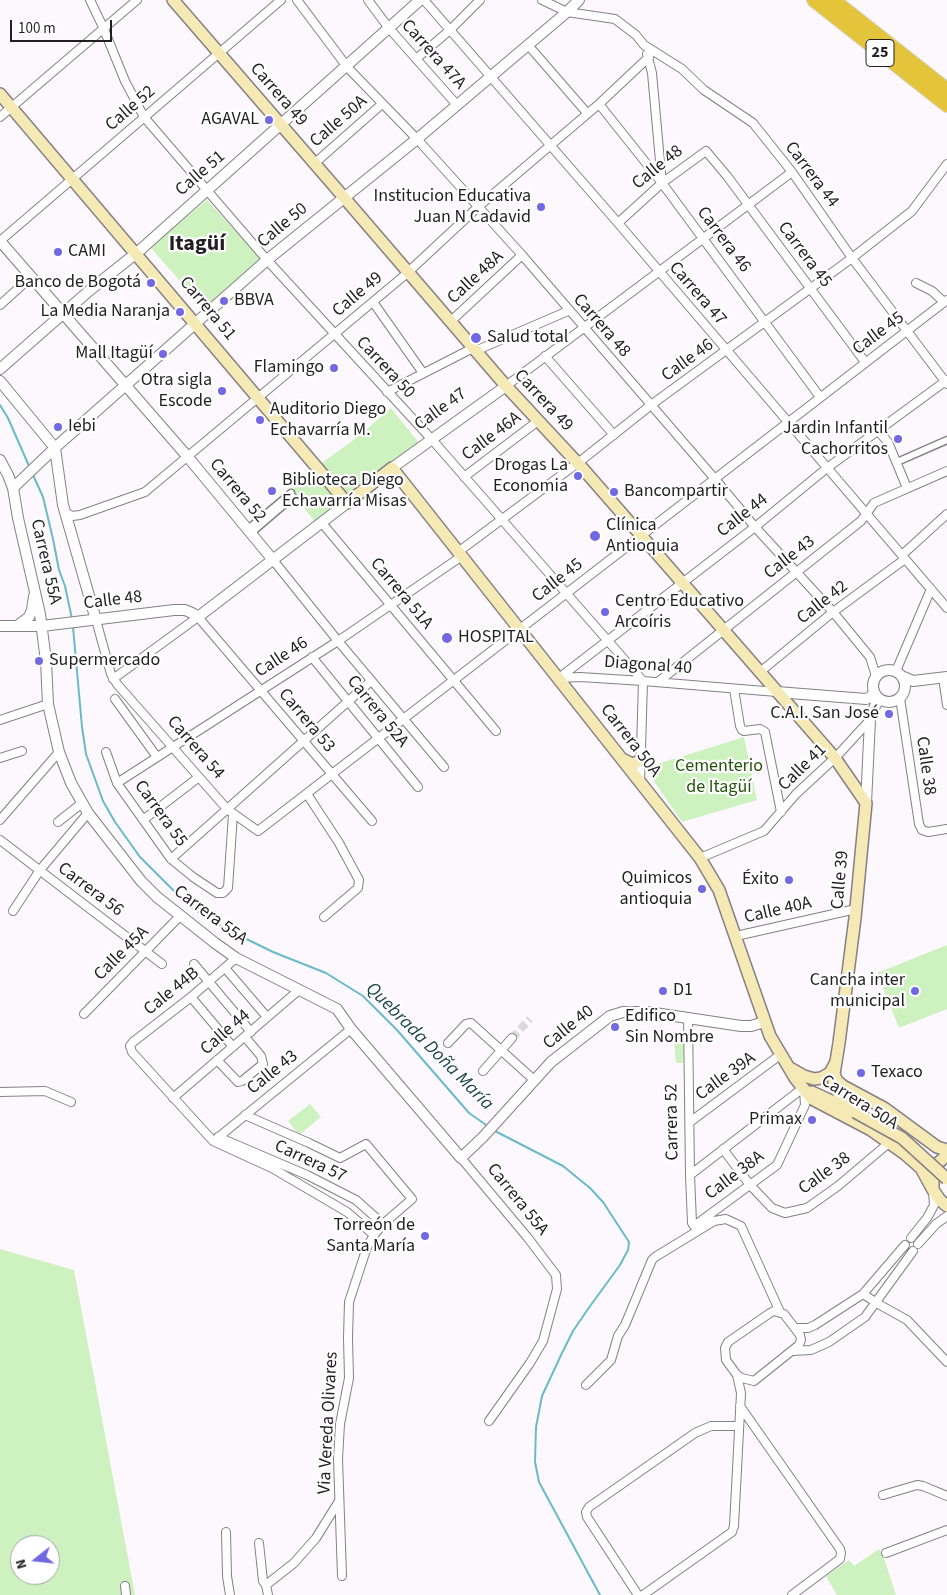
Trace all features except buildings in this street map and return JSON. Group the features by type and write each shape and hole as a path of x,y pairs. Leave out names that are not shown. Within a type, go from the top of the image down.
{"highway":[{"name":"25","path":"814,0 947,106"},
{"name":"25","path":"832,0 947,90"}],"main road":[{"name":"Carrera 49","path":"173,0 344,196 474,350 578,464 835,758 866,804"},
{"name":"Carrera 51","path":"0,94 71,180 136,253 348,503"},
{"name":"Calle 47","path":"348,503 392,468"},
{"name":"Carrera 50A","path":"392,468 700,858 719,890 764,1022 787,1066 804,1082 812,1099 890,1142 921,1168 933,1190 947,1206"},
{"path":"624,760 632,764 642,760"},
{"name":"Calle 39","path":"835,1069 840,1043 856,909 866,804"},
{"name":"Carrera 50A","path":"835,1069 837,1081 843,1086 884,1108 937,1147 947,1150"},
{"path":"804,1082 821,1078 835,1069"},
{"path":"835,1069 834,1086 842,1097 857,1109 882,1117 905,1133 947,1168"},
{"path":"804,1082 857,1109 902,1138 947,1179"},
{"path":"933,1190 933,1176 938,1164 947,1155"}],"street":[{"name":"Carrera 50","path":"90,0 103,27 124,81 144,117 267,260 431,439 643,680"},
{"path":"0,117 103,27 137,0"},
{"name":"Calle 52","path":"0,241 281,0"},
{"name":"Carrera 48","path":"297,0 345,65 417,139 522,256 716,479 755,527 833,612 870,657 876,676"},
{"name":"Carrera 47A","path":"368,0 388,27 457,105"},
{"name":"Calle 51","path":"0,369 136,253 420,0"},
{"name":"Carrera 47","path":"424,0 618,223 947,608"},
{"path":"416,59 450,30 480,0"},
{"path":"542,0 567,12"},
{"name":"Calle 50","path":"14,487 124,385 267,260 417,139 579,0"},
{"name":"Carrera 44","path":"567,12 615,19 636,35 644,45 682,69 704,90 753,123 792,172 852,258 946,382"},
{"path":"528,45 587,113"},
{"path":"644,45 649,57 652,73 662,183"},
{"name":"Calle 49","path":"65,512 72,516 80,515 145,492 408,272 478,207 599,104 649,57"},
{"name":"Calle 50A","path":"315,163 382,104"},
{"name":"Carrera 46","path":"599,104 662,183 820,397"},
{"name":"Calle 48","path":"618,223 662,183 706,151 718,165"},
{"name":"Calle 46","path":"117,783 338,641 460,554 501,519 578,464 652,406 852,258 912,211 947,164"},
{"name":"Carrera 45","path":"718,165 865,362"},
{"name":"Calle 47","path":"392,468 506,386 792,172"},
{"name":"Carrera 52","path":"0,241 187,456 444,767"},
{"name":"Calle 48A","path":"450,322 522,256"},
{"path":"0,305 31,277"},
{"path":"916,283 946,301"},
{"name":"Calle 45","path":"258,831 946,301"},
{"path":"373,302 423,373"},
{"path":"387,392 474,350 568,311"},
{"path":"545,356 614,435"},
{"path":"0,381 53,450 65,512 92,620 113,679"},
{"name":"Calle 44","path":"559,678 755,527 827,468 946,382"},
{"name":"Calle 46A","path":"464,477 538,421"},
{"path":"879,432 888,442 907,488"},
{"path":"897,462 947,440"},
{"name":"Carrera 55A","path":"0,460 14,487 18,518 42,626 48,704 60,752 71,784 88,813 141,881 157,897 236,958 337,1009 528,1238 556,1276 557,1289 543,1341 530,1363 489,1421"},
{"name":"Calle 43","path":"658,682 864,518 874,503 947,471"},
{"path":"250,531 292,495"},
{"name":"Calle 47","path":"113,679 348,503"},
{"name":"Calle 42","path":"760,672 904,557 947,514"},
{"name":"Carrera 51A","path":"322,523 496,731"},
{"path":"17,626 29,616 32,610 34,589"},
{"path":"931,589 905,679 900,698 891,702 877,695 874,681 876,676 885,670 905,679 945,677 947,704"},
{"name":"Calle 48","path":"0,626 42,626 174,610 185,610 198,617"},
{"name":"Carrera 53","path":"198,617 372,821"},
{"name":"Carrera 52A","path":"312,657 418,786"},
{"path":"579,663 582,672 589,678"},
{"name":"Diagonal 40","path":"559,678 643,680 866,699 877,695"},
{"name":"Carrera 54","path":"113,679 230,811 258,831"},
{"path":"640,783 643,680"},
{"path":"171,859 230,811 371,681"},
{"path":"734,689 742,730 744,732 760,729 765,732 781,812"},
{"name":"Calle 39","path":"866,804 870,720 877,695"},
{"name":"Calle 38","path":"900,698 919,824 922,830 928,832 947,829"},
{"path":"115,699 157,757"},
{"path":"0,720 48,704"},
{"name":"Calle 41","path":"700,858 757,835 770,825 796,794 835,758 870,720"},
{"path":"0,758 22,750"},
{"path":"0,820 60,752"},
{"name":"Carrera 55","path":"106,752 117,783 171,859 192,877 216,893 223,893 228,888 230,811"},
{"path":"143,820 199,777"},
{"path":"307,794 339,843 359,880 358,888 324,917"},
{"path":"58,822 82,803"},
{"path":"13,911 40,870 88,813"},
{"name":"Carrera 56","path":"0,840 162,964"},
{"name":"Calle 40A","path":"736,936 856,909"},
{"name":"Calle 45A","path":"84,1014 181,915"},
{"name":"Cale 44B","path":"173,1098 132,1052 130,1046 236,958"},
{"path":"194,964 248,1034 261,1056 263,1064 242,1081 238,1082 217,1060"},
{"path":"225,968 267,1017"},
{"name":"Calle 44","path":"173,1098 299,990"},
{"path":"191,997 233,1047"},
{"name":"Calle 40","path":"461,1158 483,1137 551,1062 610,1016 622,1012 648,1012 741,1026 751,1026 764,1022"},
{"name":"Carrera 52","path":"688,1017 690,1176 692,1223 694,1226"},
{"path":"448,1043 466,1024 471,1023 534,1080"},
{"name":"Calle 43","path":"216,1139 352,1029"},
{"path":"483,1071 512,1038"},
{"name":"Calle 39A","path":"690,1122 780,1055"},
{"path":"690,1176 804,1082"},
{"name":"Calle 38A","path":"694,1226 777,1165 805,1105 804,1082"},
{"path":"0,1092 45,1091 71,1102"},
{"path":"173,1098 216,1139"},
{"path":"245,1115 340,1158 366,1144 412,1199 374,1234"},
{"name":"Carrera 57","path":"216,1139 306,1175 356,1200 383,1224"},
{"name":"Carrera 57","path":"216,1139 347,1212 374,1234"},
{"name":"Calle 38","path":"750,1185 772,1208 786,1213 807,1208 838,1186 890,1142"},
{"path":"723,1149 750,1185"},
{"path":"918,1245 917,1238 913,1236 934,1205 933,1190"},
{"path":"793,1351 811,1350 829,1342 864,1317 918,1245 936,1224 947,1216"},
{"path":"586,1385 610,1360 618,1336 625,1325 652,1260 714,1221 726,1219 741,1226 780,1312 784,1314 795,1328 801,1340 793,1351 741,1393"},
{"name":"Via Vereda Olivares","path":"342,1576 338,1459 340,1424 349,1378 349,1302 367,1247 374,1234"},
{"path":"795,1328 808,1328 815,1325 863,1294 905,1245"},
{"path":"863,1294 907,1320 947,1362"},
{"path":"643,1595 732,1532 734,1526 741,1393 737,1375 724,1354 725,1348 728,1342 770,1312 780,1312"},
{"path":"737,1375 754,1381"},
{"path":"740,1406 840,1549 840,1559 792,1595"},
{"path":"638,1595 587,1517 586,1512 589,1507 695,1433 711,1426 739,1426"},
{"path":"883,1495 917,1485 947,1496"},
{"path":"266,1585 294,1563 316,1538 340,1500"},
{"path":"886,1553 947,1530"},
{"path":"226,1532 227,1576 230,1595"},
{"path":"259,1542 263,1581 268,1595"},
{"path":"125,1586 126,1595"}],"green space":[{"path":"207,200 260,258 204,308 150,247"},
{"path":"391,408 419,443 316,523 295,497 248,527 323,462 359,436"},
{"name":"Cementerio de Itagüí","path":"744,737 757,800 682,822 651,777 651,766"},
{"name":"Cancha inter municipal","path":"947,945 947,1009 899,1028 877,973"},
{"path":"684,1041 683,1063 676,1063 674,1042"},
{"path":"310,1104 321,1117 299,1135 288,1121"},
{"path":"0,1249 74,1270 135,1595 0,1595"},
{"path":"879,1549 883,1555 896,1595 837,1595 826,1576 849,1560 854,1566"}],"waterway":[{"name":"Quebrada Doña María","path":"0,405 8,418 29,466"},
{"name":"Quebrada Doña María","path":"33,475 43,497 72,619"},
{"name":"Quebrada Doña María","path":"73,627 86,754 103,801 115,822 140,857 190,907 226,929 273,952 326,973 363,996 397,1030 469,1113 489,1127"},
{"name":"Quebrada Doña María","path":"495,1131 563,1166 590,1188 603,1202 629,1242 628,1250 620,1265 573,1331 542,1396 536,1427 535,1462 539,1482 600,1595"}],"tunnel":[{"path":"512,1038 530,1019"}],"place":[{"name":"AGAVAL","path":"269,120"},
{"name":"Institucion Educativa Juan N Cadavid","path":"541,207"},
{"name":"CAMI","path":"58,252"},
{"name":"Banco de Bogotá","path":"151,283"},
{"name":"BBVA","path":"224,301"},
{"name":"La Media Naranja","path":"180,312"},
{"name":"Salud total","path":"476,338"},
{"name":"Mall Itagüí","path":"163,354"},
{"name":"Flamingo","path":"334,368"},
{"name":"Otra sigla Escode","path":"222,391"},
{"name":"Auditorio Diego Echavarría M.","path":"260,420"},
{"name":"Iebi","path":"58,427"},
{"name":"Jardin Infantil Cachorritos","path":"898,439"},
{"name":"Drogas La Economia","path":"578,476"},
{"name":"Biblioteca Diego Echavarría Misas","path":"272,491"},
{"name":"Bancompartir","path":"614,492"},
{"name":"Clínica Antioquia","path":"595,536"},
{"name":"Centro Educativo Arcoíris","path":"605,612"},
{"name":"HOSPITAL","path":"447,638"},
{"name":"Supermercado","path":"39,661"},
{"name":"C.A.I. San José","path":"889,714"},
{"name":"Éxito","path":"789,880"},
{"name":"Quimicos antioquia","path":"702,889"},
{"name":"D1","path":"663,991"},
{"name":"Cancha inter municipal","path":"915,991"},
{"name":"Edifico Sin Nombre","path":"615,1027"},
{"name":"Texaco","path":"861,1073"},
{"name":"Primax","path":"812,1120"},
{"name":"Torreón de Santa María","path":"425,1236"}],"district":[{"name":"Itagüí","path":"197,245"}]}
